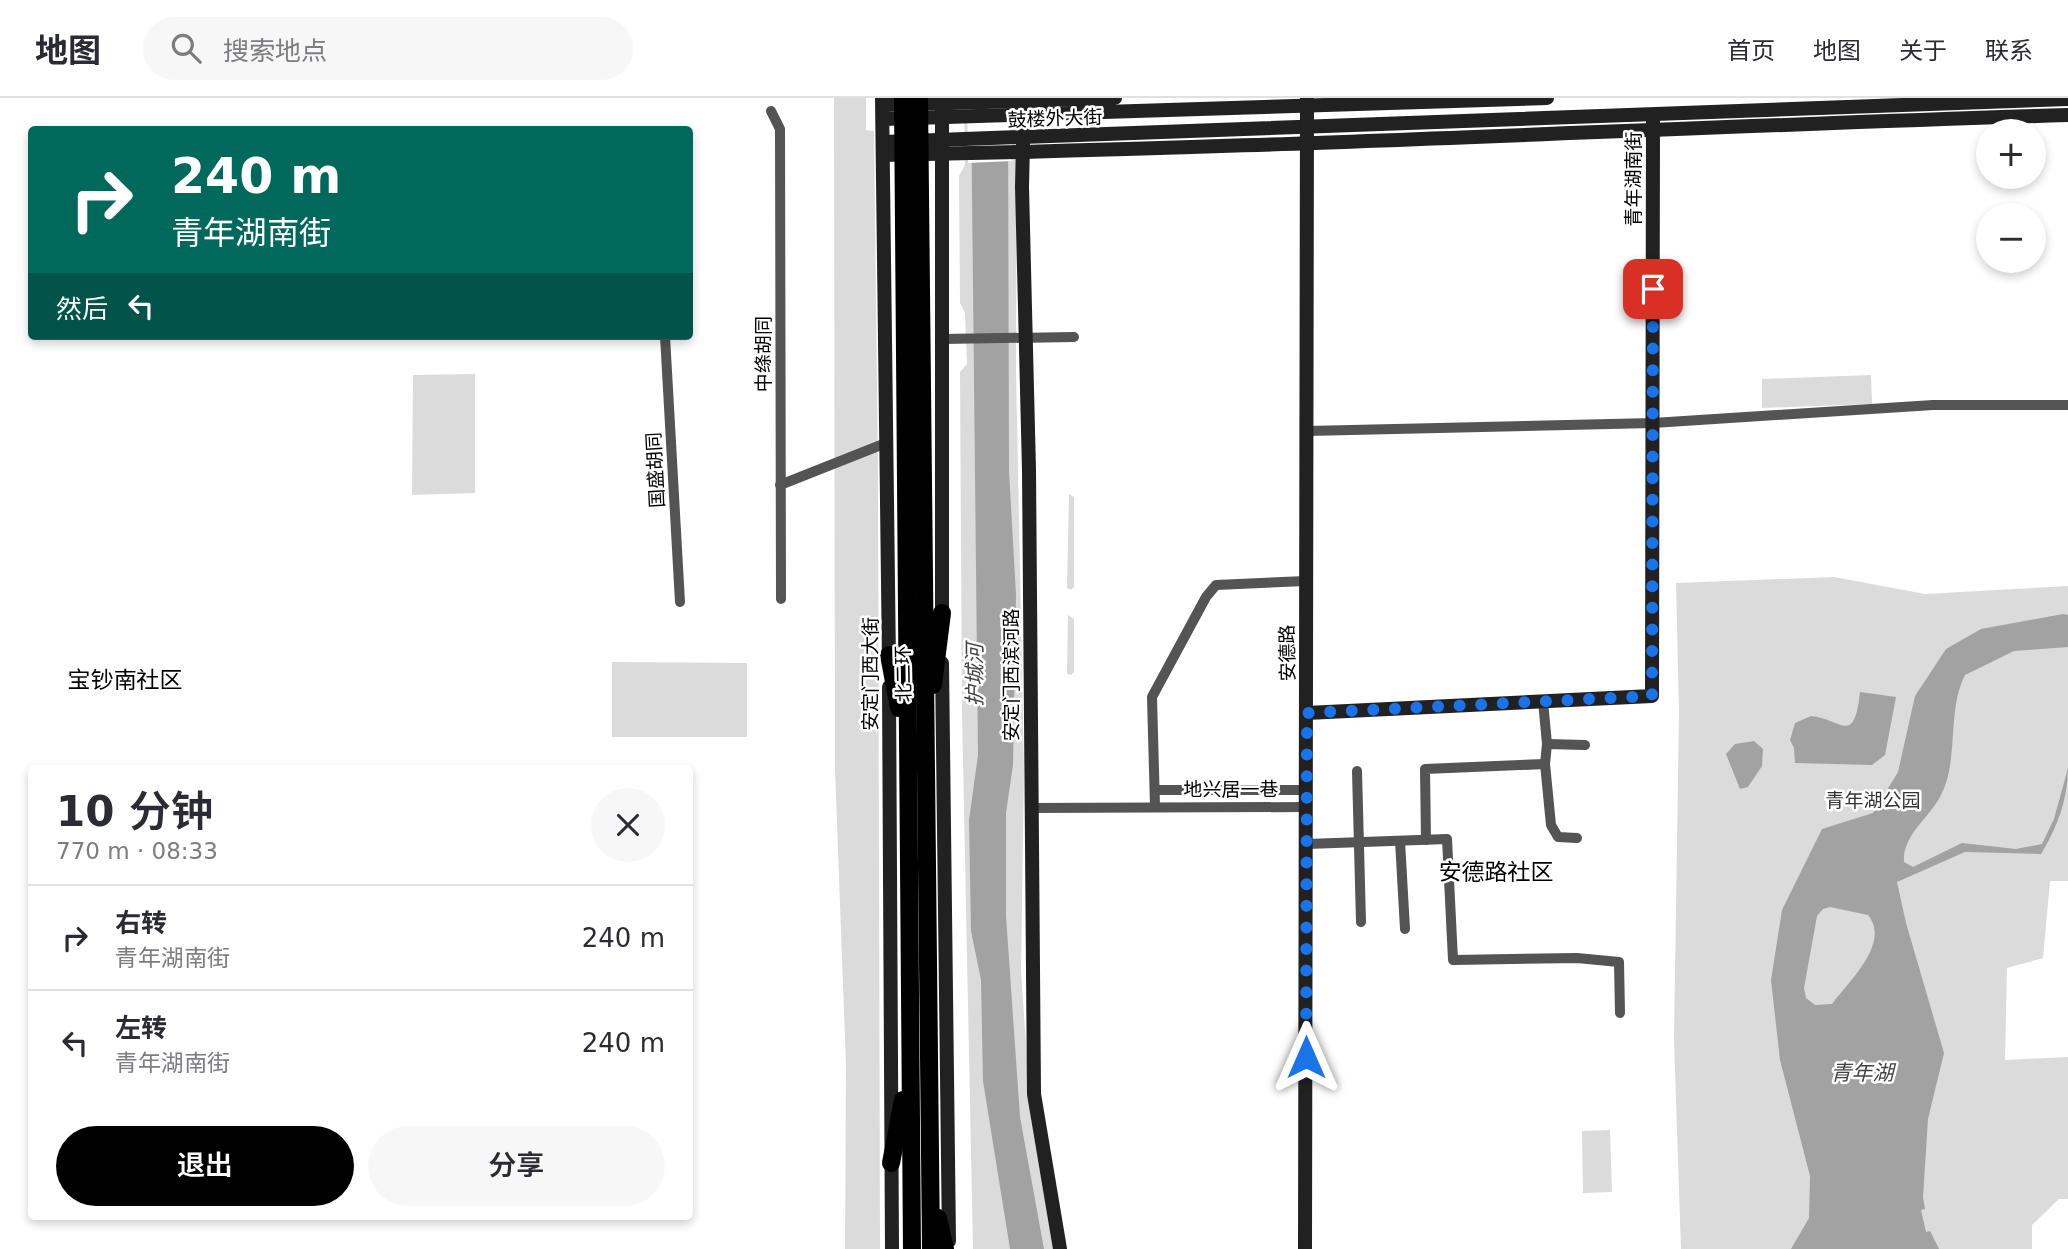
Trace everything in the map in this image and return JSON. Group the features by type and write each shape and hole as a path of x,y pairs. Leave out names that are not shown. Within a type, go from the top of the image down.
{"highway":[{"name":"北二环","path":"903,98 905,453 931,1249"},
{"name":"北二环","path":"912,1249 910,1059 916,759 919,98"},
{"path":"916,759 942,613"},
{"path":"889,655 916,759"},
{"path":"891,1163 910,1059"},
{"path":"930,1186 947,1249"}],"street":[{"name":"鼓楼外大街","path":"1034,105 1115,98"},
{"name":"鼓楼外大街","path":"883,108 1547,98"},
{"name":"鼓楼外大街","path":"1040,144 1307,144 1653,121 2068,99"},
{"name":"安德路","path":"1305,1249 1307,102"},
{"name":"安定门西滨河路","path":"1034,105 1022,187 1034,1094 1060,1249"},
{"name":"安定门西大街","path":"883,108 892,1249"},
{"path":"947,1249 942,613 949,339 942,148 948,109"},
{"name":"中绦胡同","path":"771,111 780,129 781,599"},
{"name":"鼓楼外大街","path":"883,149 1040,144 1307,127 2068,115"},
{"name":"青年湖南街","path":"1307,713 1652,696 1653,121"},
{"path":"884,180 942,180"},
{"path":"949,339 1074,337"},
{"name":"国盛胡同","path":"665,340 680,602"},
{"path":"1307,431 1653,423 1933,405 2068,405"},
{"path":"780,485 886,443"},
{"path":"1155,806 1152,697 1206,597 1216,585 1306,582"},
{"path":"1543,701 1551,825 1558,837 1577,838"},
{"path":"1547,744 1585,745"},
{"path":"1426,840 1424,769 1545,764"},
{"path":"1357,771 1361,922"},
{"name":"地兴居一巷","path":"1156,790 1306,790"},
{"name":"地兴居一巷","path":"1031,808 1306,807"},
{"path":"1307,844 1447,839 1452,960 1577,958 1619,962 1620,1013"},
{"path":"1400,841 1405,929"}],"green space":[{"path":"834,98 866,98 866,130 874,131 878,466 880,1249 845,1249 846,1065 835,769"},
{"path":"964,98 1017,98 1016,370 1024,771 1021,970 1031,1119 1053,1249 973,1249 962,712 960,372 967,364 965,313 960,303 959,176 965,165"},
{"path":"475,374 475,493 412,495 413,375"},
{"path":"1871,375 1872,404 1762,408 1762,379"},
{"path":"1069,494 1074,497 1074,587 1071,590 1067,588"},
{"name":"青年湖公园","path":"1834,577 1925,594 2068,586 2068,881 2050,881 2043,958 2007,968 2005,1060 2068,1057 2068,1199 2059,1199 2032,1225 2032,1249 1681,1249 1674,1040 1679,712 1676,583"},
{"path":"1068,615 1074,619 1074,672 1071,675 1067,674"},
{"path":"612,662 747,663 747,737 612,737"},
{"path":"1610,1130 1612,1192 1583,1193 1582,1131"}],"water":[{"path":"971,98 1008,98 1009,471 1016,595 1013,765 1006,813 1006,916 1020,1117 1044,1249 1010,1249 983,1081 981,980 971,931 969,820 978,755"},
{"name":"青年湖","path":"2068,615 2068,647 2014,651 1965,675 1956,705 1946,783 1935,805 1911,836 1904,853 1904,862 1913,867 1962,843 2016,849 2042,844 2054,819 2068,768 2060,813 2041,854 1965,852 1897,882 1906,923 1944,1053 1928,1119 1923,1197 1925,1209 1921,1210 1926,1232 1930,1231 1939,1249 1791,1249 1809,1218 1810,1176 1780,1060 1771,980 1782,910 1822,829 1873,813 1898,772 1915,696 1946,649 1981,629","holes":["1830,907 1868,915 1874,926 1874,937 1865,961 1832,1004 1815,1005 1806,998 1804,988 1817,916 1823,909"]},
{"path":"1860,692 1896,697 1885,755 1872,765 1795,763 1794,748 1790,740 1795,723 1811,716 1850,725"},
{"path":"1754,741 1763,749 1762,766 1748,787 1740,789 1726,754 1735,744"}],"pier":[{"path":"967,98 1012,98 1012,161 968,163"}],"district":[{"name":"宝钞南社区","path":"125,680"},
{"name":"安德路社区","path":"1496,872"}],"route":[{"path":"1306,1057 1307,713 1652,696 1653,289"}],"water label":[{"name":"护城河","path":"975,675"}]}
